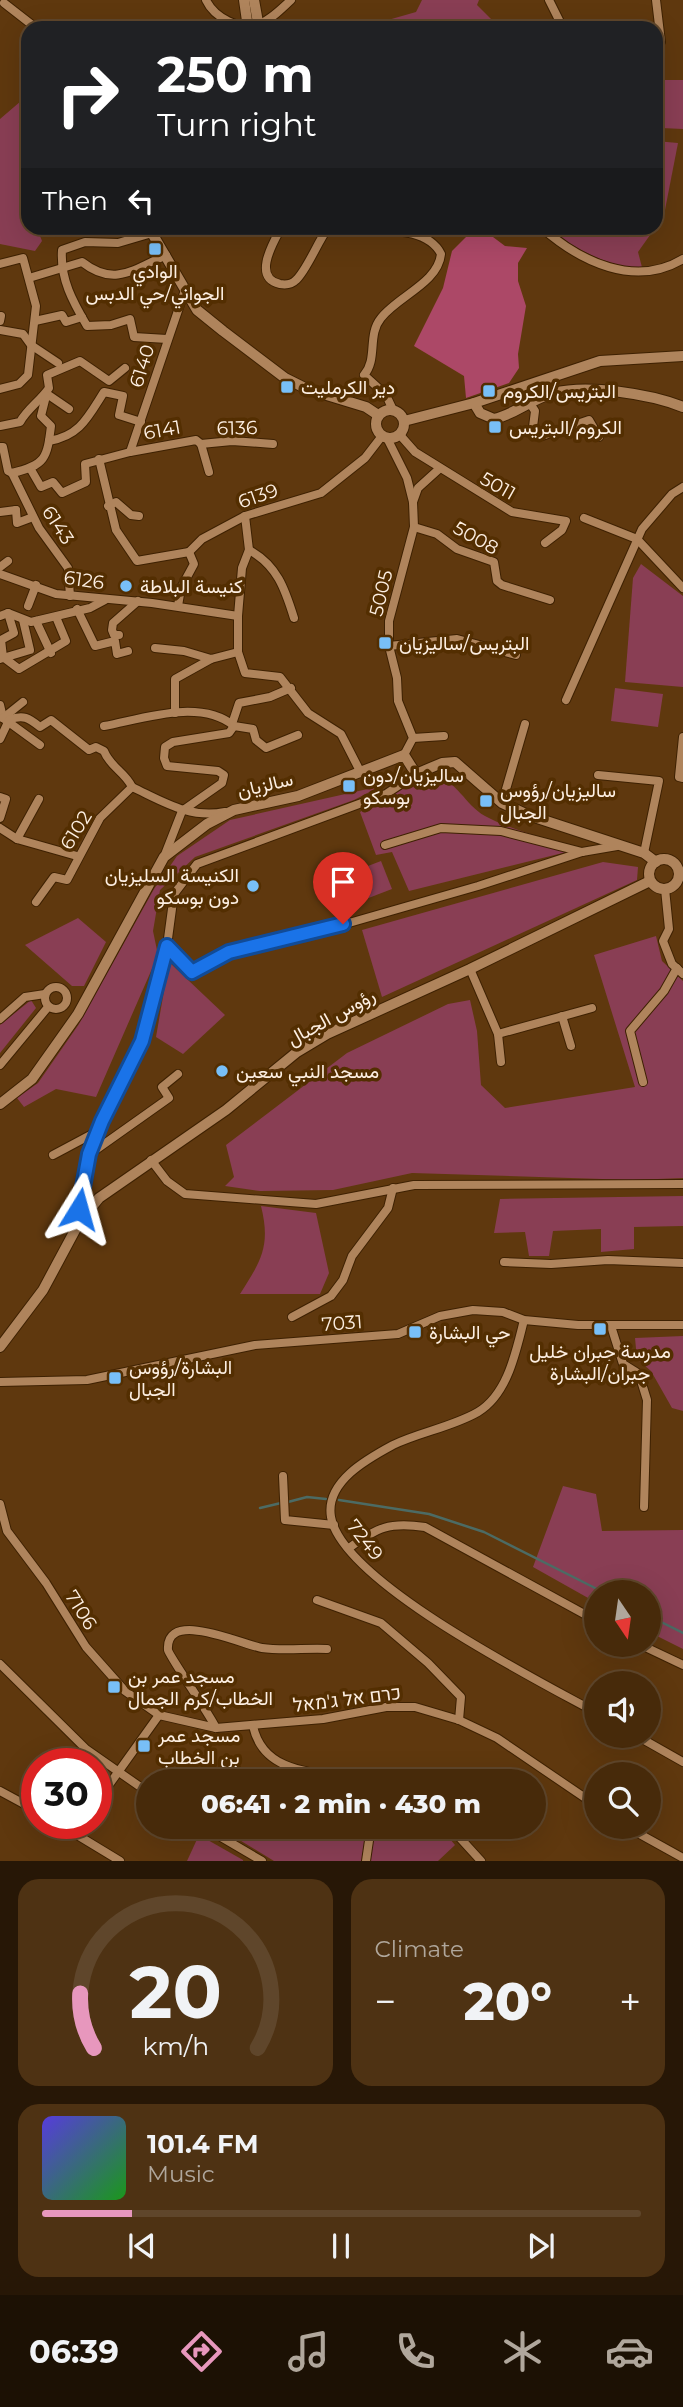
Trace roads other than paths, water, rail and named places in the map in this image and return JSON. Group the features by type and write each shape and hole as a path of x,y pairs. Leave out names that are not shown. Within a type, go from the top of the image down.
{"street":[{"path":"206,0 221,18 233,21"},
{"path":"244,0 251,21"},
{"path":"253,21 254,0"},
{"path":"260,21 291,0"},
{"path":"549,0 560,21"},
{"path":"656,0 658,21"},
{"path":"4,3 27,21"},
{"path":"138,235 118,243 85,243 62,250 62,268 71,299 87,326 111,325 130,319 134,337 167,339"},
{"path":"154,235 197,310 285,378 316,393 366,407 378,415"},
{"path":"278,235 265,262 266,272 275,283 285,285 298,279 324,235"},
{"path":"378,415 376,428 384,437 400,435 404,421 400,414 393,410 386,395 364,375 371,367 372,342 379,320 436,269 441,254 433,243 411,235"},
{"path":"551,235 565,247 609,269 640,274 669,267 683,259"},
{"path":"29,278 82,262 92,272 120,276 166,255"},
{"path":"0,264 23,258 36,306 28,375 19,384 0,388"},
{"name":"6140","path":"130,452 185,290"},
{"path":"34,321 62,316 66,322 82,317"},
{"path":"0,330 23,334 32,345 58,363"},
{"path":"404,421 474,402 600,361 683,356"},
{"path":"12,473 30,468 45,457 49,450 51,426 41,416 48,392 47,375 80,361 109,381 125,368"},
{"path":"474,402 480,413 494,419 554,393 586,390 657,399 683,407"},
{"path":"48,392 69,409"},
{"path":"0,426 20,422 26,412 48,392"},
{"path":"49,441 69,438 85,421 104,392 123,397 119,415 141,422"},
{"path":"529,402 535,411 533,427 542,436 589,420 599,437"},
{"path":"378,415 393,410"},
{"name":"5011","path":"400,435 415,452 439,469 512,512 566,521 562,530 545,543"},
{"name":"5005","path":"384,437 407,478 413,502 414,527 391,606 389,646 397,678 398,701 413,738"},
{"name":"6139","path":"189,552 201,539 245,516 321,493 365,457 384,437"},
{"name":"6141","path":"99,459 196,440 201,444 209,472"},
{"name":"6136","path":"201,444 232,441 273,443"},
{"name":"6143","path":"0,447 3,447 8,471 12,473 33,517 68,568 70,596"},
{"path":"30,468 41,487 53,482 62,493 86,482 85,464 99,459 108,506 116,530 137,561 189,552 194,564 181,588 178,606"},
{"path":"413,502 418,488 439,469"},
{"path":"566,700 642,528 672,494 683,487"},
{"path":"23,495 16,510 18,523 33,517"},
{"path":"108,506 116,502 131,515 139,516"},
{"path":"0,512 16,510"},
{"path":"245,516 249,550 242,568 238,616 238,652 245,673 281,677 308,713 341,734 361,773"},
{"path":"584,518 637,539 683,588"},
{"name":"5008","path":"414,527 437,534 457,549 494,562 497,581 502,585 550,600"},
{"path":"249,550 265,559 282,582 295,618"},
{"path":"0,567 8,561"},
{"name":"6126","path":"0,574 70,596 138,601 238,616"},
{"path":"28,606 36,585"},
{"path":"4,614 36,621 76,609 90,608 105,600"},
{"path":"119,635 114,635 113,623 138,601"},
{"path":"76,609 95,646 115,641 117,654 128,650"},
{"path":"1,658 1,640 14,633 4,614"},
{"path":"1,658 19,669 51,653 66,641 56,617"},
{"path":"1,658 30,650 23,620"},
{"path":"36,621 51,653"},
{"path":"389,646 457,639 516,655"},
{"path":"155,648 184,651 211,659"},
{"path":"175,713 176,679 211,659 238,652"},
{"path":"164,857 182,811 222,783 224,775 218,771 167,766 164,758 165,747 173,742 229,733 239,703 270,697 291,688"},
{"path":"0,739 6,719 23,702"},
{"path":"0,705 6,719 40,745"},
{"path":"104,726 175,713 210,715 233,725 253,729 257,740 266,748 298,735"},
{"path":"6,719 18,716 28,718 40,727 51,720 89,751 96,747 104,751 108,762 126,775 132,788 182,811 205,816 234,810"},
{"path":"502,803 525,724"},
{"path":"416,774 404,755 413,738 444,736"},
{"path":"683,737 679,777 683,778"},
{"name":"سالزيان","path":"0,1104 32,1079 78,1014 164,857 207,824 234,810 298,796 404,755"},
{"path":"80,1221 79,1192 89,1154 142,1041 167,946 174,894 197,864 386,794 416,774 442,762 455,762 502,803 528,815 644,853 656,862"},
{"path":"598,775 659,781 644,853"},
{"name":"6102","path":"36,902 54,877 67,880 77,856 91,839 100,818 132,788"},
{"path":"0,797 6,799 0,818"},
{"path":"18,839 39,799"},
{"path":"0,828 18,839 77,856"},
{"path":"385,845 441,828 501,831 582,852"},
{"path":"167,946 192,972 229,952 321,930 439,897 582,852 617,845"},
{"path":"666,859 679,863 678,880 665,889 656,887 650,881 649,870 656,862 666,859"},
{"name":"رؤوس الجبال","path":"0,1347 43,1290 80,1221 99,1198 150,1160 226,1110 297,1052 327,1034 470,969 650,881"},
{"path":"643,1082 630,1031 680,971 663,941 668,929 665,889"},
{"path":"470,969 498,1034 501,1062"},
{"path":"0,1019 25,997 45,994 50,988 58,987 67,994 67,1002 62,1008 48,1007"},
{"path":"45,994 48,1007"},
{"path":"0,1065 48,1007"},
{"path":"498,1034 592,1008"},
{"path":"562,1016 571,1046"},
{"path":"89,1154 169,1098 162,1087 178,1074"},
{"path":"53,1156 98,1131"},
{"path":"150,1160 167,1181 185,1194 316,1204 414,1185 683,1184"},
{"path":"292,1317 331,1296 343,1280 352,1256 388,1208 393,1188"},
{"path":"504,1262 551,1264 608,1260 683,1264"},
{"name":"7031","path":"0,1382 87,1380 255,1345 397,1334 440,1316 473,1310 503,1312 524,1320 611,1326 683,1325"},
{"name":"7249","path":"524,1320 513,1366 494,1398 478,1412 394,1445 354,1469 342,1481 332,1499 334,1525 349,1548 371,1573 464,1638 584,1706"},
{"path":"611,1326 623,1364 639,1374 647,1400 644,1507"},
{"path":"283,1476 285,1520 334,1525"},
{"name":"7106","path":"0,1504 7,1531 46,1583 86,1647 125,1691 159,1715"},
{"path":"349,1548 374,1530 397,1523 425,1527 584,1613"},
{"path":"317,1600 382,1623 428,1662 461,1697 459,1720"},
{"path":"216,1728 208,1709 170,1656 169,1642 173,1634 194,1629 261,1648 327,1649"},
{"path":"662,1655 683,1665"},
{"path":"0,1664 86,1749 136,1785"},
{"name":"כרם אל ג'מאל","path":"159,1715 216,1728 253,1726 400,1706 415,1707 459,1720 498,1738 584,1797"},
{"path":"112,1778 159,1715"},
{"path":"253,1726 256,1740 275,1762 297,1769"},
{"path":"658,1748 683,1762"},
{"path":"0,1791 21,1802"},
{"path":"85,1839 120,1861"},
{"path":"224,1839 262,1861"},
{"path":"366,1861 369,1839"},
{"path":"461,1839 481,1861"},
{"path":"648,1839 683,1858"}],"waterway":[{"path":"288,1502 307,1497 326,1499"},
{"path":"339,1500 429,1514 484,1532 584,1582"},
{"path":"260,1508 281,1503"},
{"path":"662,1622 683,1633"}],"place":[{"name":"الوادي الجواني/حي الدبس","path":"155,249"},
{"name":"دير الكرمليت","path":"287,387"},
{"name":"البتريس/الكروم","path":"489,391"},
{"name":"الكروم/البتريس","path":"495,427"},
{"name":"كنيسة البلاطة","path":"126,586"},
{"name":"البتريس/ساليزيان","path":"385,643"},
{"name":"ساليزيان/دون بوسكو","path":"349,786"},
{"name":"ساليزيان/رؤوس الجبال","path":"486,801"},
{"name":"الكنيسة السليزيان دون بوسكو","path":"253,886"},
{"name":"مسجد النبي سعين","path":"222,1071"},
{"name":"مدرسة جبران خليل جبران/البشارة","path":"600,1329"},
{"name":"حي البشارة","path":"415,1332"},
{"name":"البشارة/رؤوس الجبال","path":"115,1378"},
{"name":"مسجد عمر بن الخطاب/كرم الجمال","path":"114,1687"},
{"name":"مسجد عمر بن الخطاب","path":"144,1746"}]}
